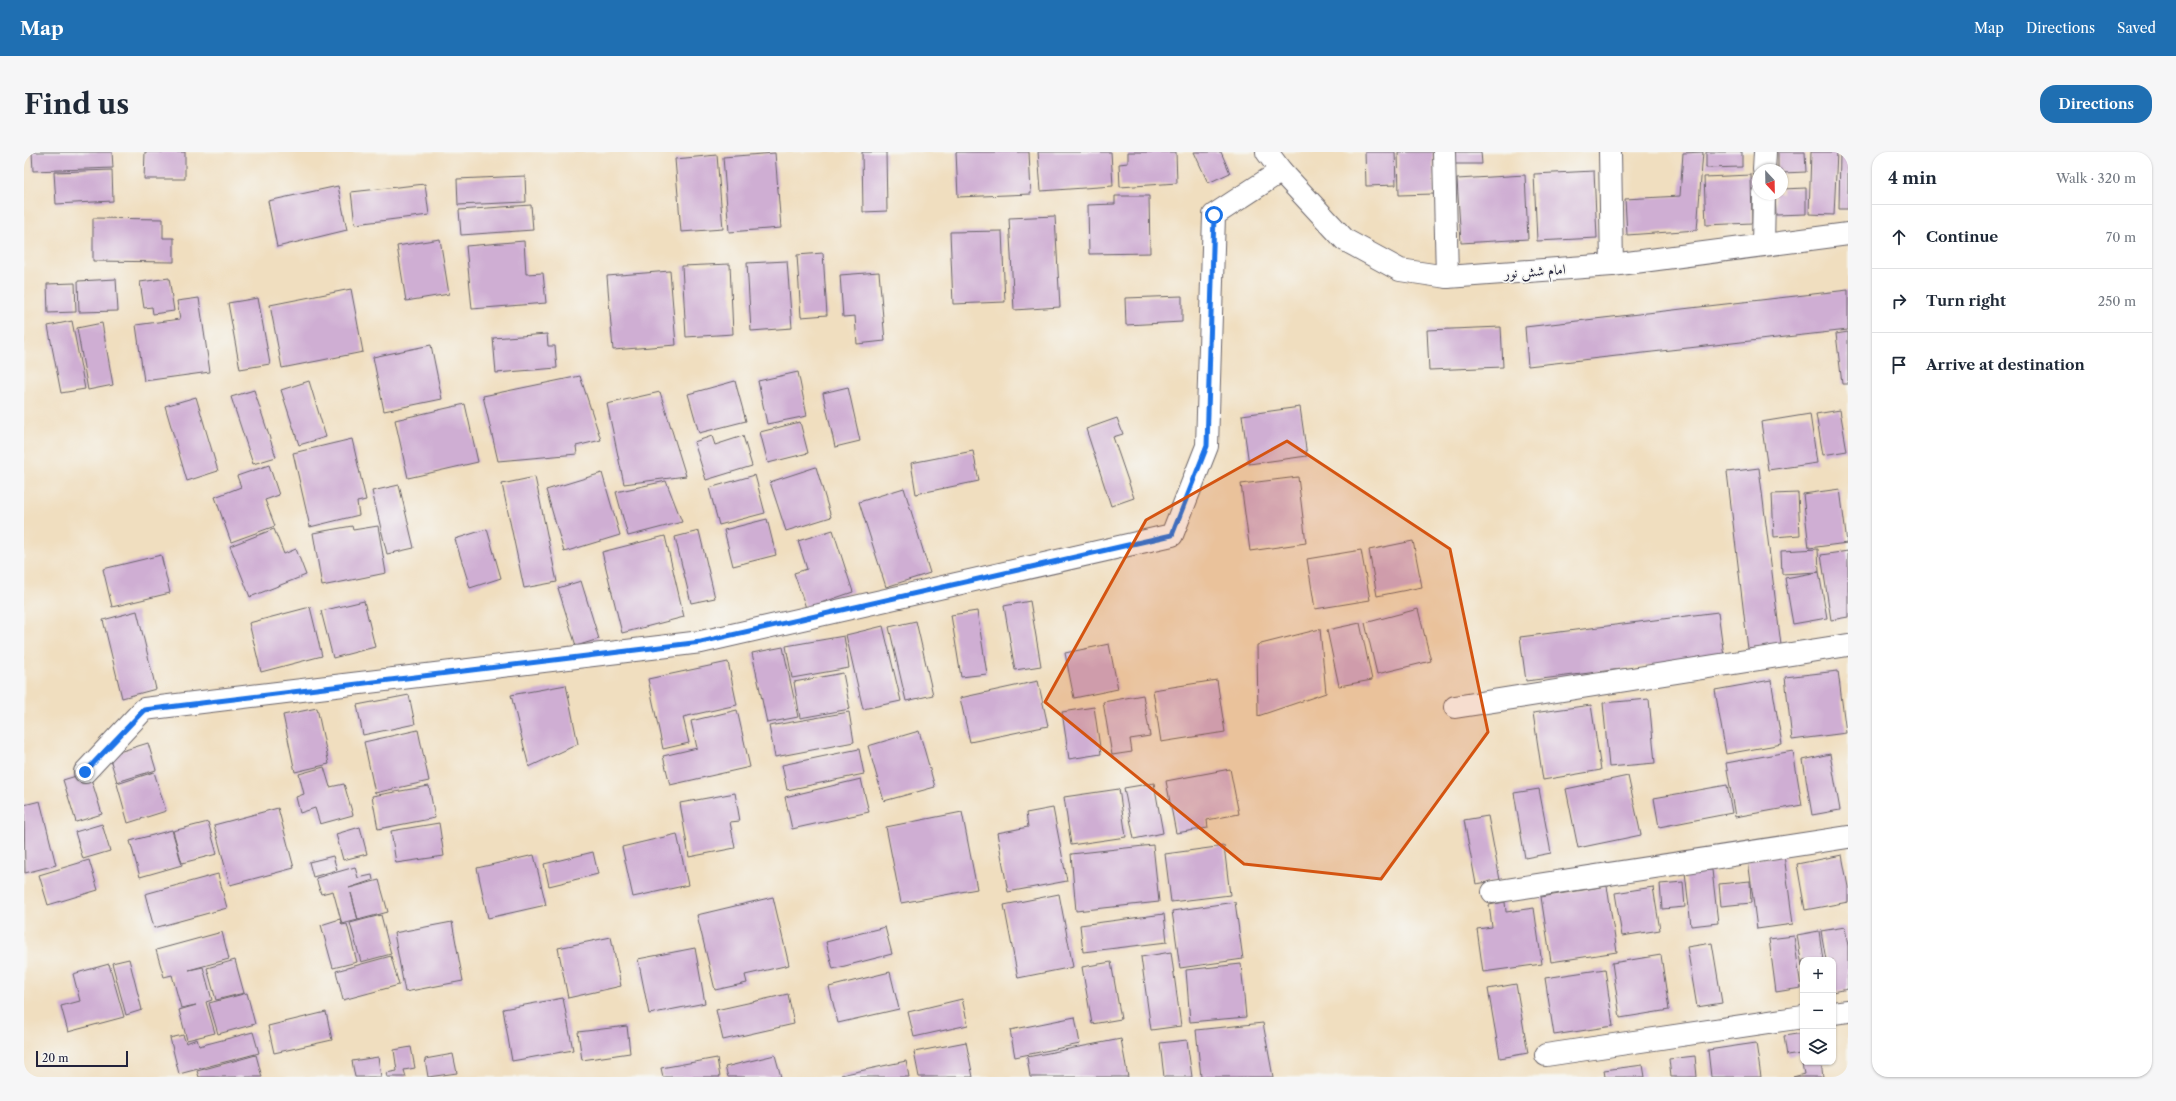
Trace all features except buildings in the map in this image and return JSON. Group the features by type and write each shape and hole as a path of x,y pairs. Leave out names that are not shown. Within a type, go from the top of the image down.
{"street":[{"name":"امام شش نور","path":"1267,152 1281,171 1344,240 1400,270 1447,278 1612,265 1848,234"},
{"path":"1444,152 1447,278"},
{"path":"1610,152 1612,265"},
{"path":"1764,164 1765,152"},
{"path":"85,772 144,710 701,642 1172,535 1207,446 1214,215 1281,171"},
{"path":"1763,244 1764,200"},
{"path":"1455,707 1848,645"},
{"path":"1493,892 1848,837"},
{"path":"1836,1013 1848,1011"},
{"path":"1546,1055 1800,1017"}],"highlighted area":[{"path":"1287,441 1450,549 1488,732 1381,879 1244,864 1045,702 1146,520"}],"route":[{"path":"85,772 144,710 701,642 1172,535 1207,446 1214,215"}]}
